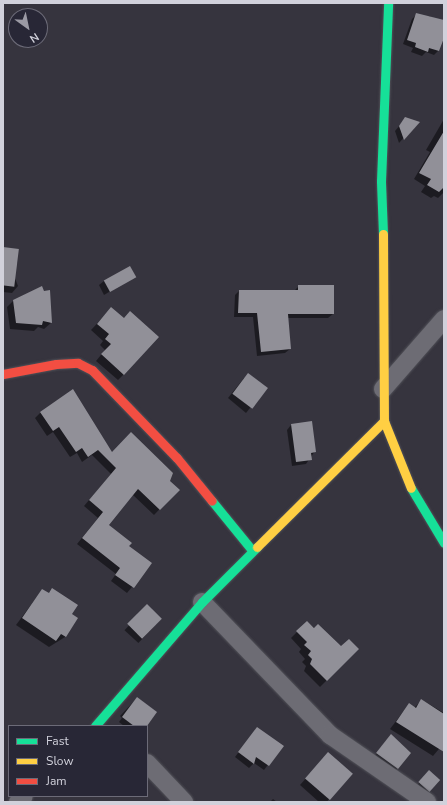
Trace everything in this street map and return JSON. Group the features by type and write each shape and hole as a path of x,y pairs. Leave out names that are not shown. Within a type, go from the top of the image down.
{"street":[{"path":"388,3 381,147 384,422 414,496 444,543"},
{"path":"383,389 444,319"},
{"path":"3,374 56,364 78,363 92,370 177,458 252,550"},
{"path":"103,723 202,602 252,550 384,422"},
{"path":"202,602 330,735 427,802"},
{"path":"148,764 184,802"}],"building":[{"path":"416,13 444,20 444,38 439,51 429,48 428,52 415,47 416,43 407,40"},
{"path":"405,117 420,122 404,140 399,126"},
{"path":"444,131 444,187 439,192 427,185 431,179 419,173"},
{"path":"3,247 19,249 14,287 3,285"},
{"path":"130,266 136,277 110,292 104,281"},
{"path":"298,285 334,285 334,314 288,314 291,349 261,352 257,313 238,313 239,290 298,290"},
{"path":"42,286 44,291 50,290 52,323 43,321 42,325 16,323 13,300"},
{"path":"111,307 124,318 130,311 159,337 124,375 101,354 111,344 105,339 109,334 97,324"},
{"path":"248,373 268,388 252,409 232,394"},
{"path":"73,389 112,452 131,432 173,473 170,481 180,490 160,510 138,489 109,525 132,543 129,546 152,563 134,588 115,575 120,568 82,538 103,512 89,500 116,468 98,450 88,457 82,448 76,452 59,427 53,431 40,412"},
{"path":"312,421 316,452 311,453 312,460 296,462 291,424"},
{"path":"52,588 78,605 72,614 78,618 66,637 61,634 56,641 22,618 42,589 49,593"},
{"path":"147,604 162,619 142,639 127,624"},
{"path":"307,621 314,628 318,624 341,646 349,639 359,649 327,681 310,664 312,659 308,655 311,651 304,645 307,642 296,631"},
{"path":"137,697 157,712 148,725 133,725 122,717"},
{"path":"421,699 444,714 444,752 396,722 409,703 416,708"},
{"path":"257,727 284,746 269,766 256,757 254,764 238,752"},
{"path":"391,734 411,753 398,769 376,753"},
{"path":"328,752 353,774 330,800 305,778"},
{"path":"429,770 440,780 429,792 418,782"}],"traffic: fast":[{"path":"383,234 381,181 388,3"},
{"path":"411,488 444,543"},
{"path":"212,501 252,550"},
{"path":"96,725 202,602 257,547"}],"traffic: slow":[{"path":"383,234 384,421 411,488"},
{"path":"257,547 384,421"}],"traffic: jam":[{"path":"3,374 56,364 78,363 92,370 177,458 212,501"}]}
